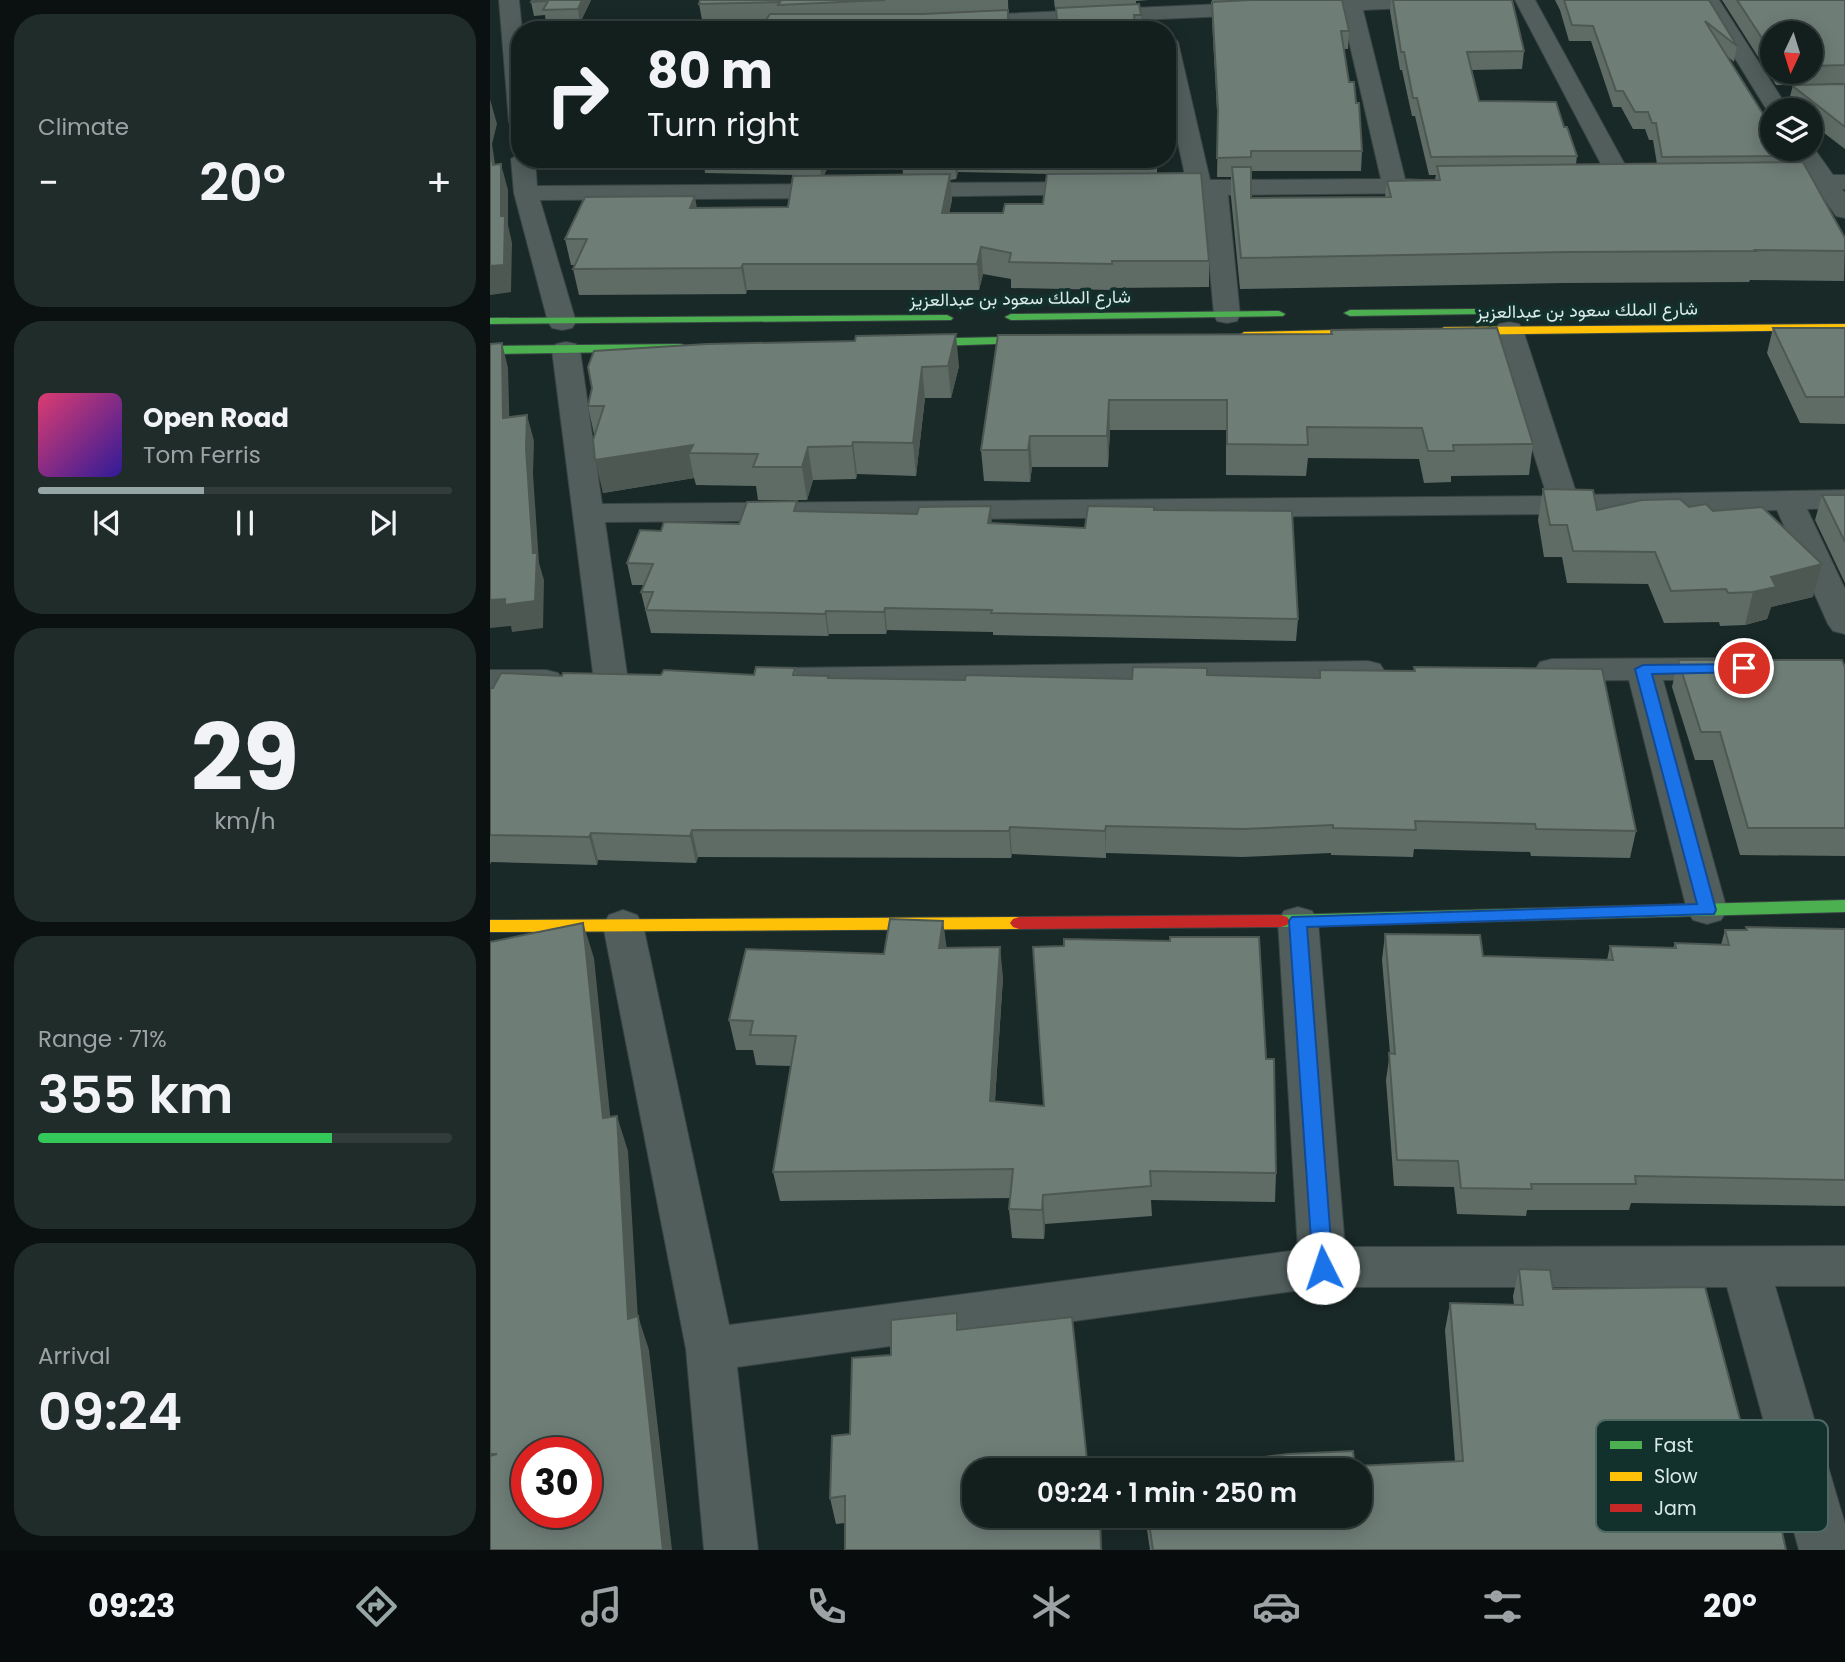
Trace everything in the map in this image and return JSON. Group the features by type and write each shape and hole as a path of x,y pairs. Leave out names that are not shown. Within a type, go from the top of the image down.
{"main road":[{"name":"شارع الملك سعود بن عبدالعزيز","path":"1229,325 1296,314"},
{"name":"شارع الملك سعود بن عبدالعزيز","path":"1337,314 1499,321 1845,327"},
{"name":"شارع الملك سعود بن عبدالعزيز","path":"992,317 1398,332"},
{"name":"شارع الملك سعود بن عبدالعزيز","path":"490,350 564,336 964,318"},
{"name":"شارع الملك سعود بن عبدالعزيز","path":"490,321 564,336 691,347"},
{"name":"شارع الملك سعود بن عبدالعزيز","path":"1426,332 1499,321"},
{"name":"شارع الملك سعود بن عبدالعزيز","path":"885,343 1065,339"},
{"path":"490,926 1298,921 1845,906"}],"street":[{"path":"509,0 513,21"},
{"path":"1163,21 1351,4 1447,0"},
{"path":"1525,0 1624,185"},
{"path":"1709,0 1779,98"},
{"path":"1351,4 1395,187"},
{"path":"1176,106 1208,188 1229,325"},
{"path":"1814,161 1835,183 1845,211"},
{"path":"490,681 625,680 588,513 564,336 526,193 524,168"},
{"path":"1745,184 1835,183"},
{"path":"1597,185 1651,184"},
{"path":"884,191 1462,186"},
{"path":"526,193 856,191"},
{"path":"1499,321 1565,505"},
{"path":"588,513 1565,505 1845,499"},
{"path":"1788,500 1845,624"},
{"path":"1517,671 1751,668"},
{"path":"1643,669 1707,910"},
{"path":"751,679 1406,672"},
{"path":"1298,921 1323,1268"},
{"path":"623,925 710,1349 731,1550"},
{"path":"1745,1266 1789,1420"},
{"path":"710,1349 1323,1268 1845,1266"},
{"path":"1821,1532 1826,1550"}],"building":[{"path":"532,0 582,0 578,9 543,10 548,1 531,2"},
{"path":"700,0 885,0 778,5 780,2 699,4"},
{"path":"1342,0 1349,31 1341,31 1349,82 1354,82 1356,103 1359,103 1362,151 1251,151 1251,157 1217,158 1218,110 1212,2"},
{"path":"1393,0 1512,0 1524,51 1467,52 1479,101 1556,102 1577,156 1431,157 1417,98 1413,98 1404,52 1401,52"},
{"path":"1564,0 1709,0 1737,46 1705,21 1760,109 1760,156 1662,157 1656,123 1652,123 1648,112 1635,112 1623,91 1616,91 1593,26 1572,25"},
{"path":"1737,0 1845,0 1845,65 1824,66 1824,21 1760,21 1760,35"},
{"path":"1139,4 1141,15 1134,15 1135,21 1057,21 1056,8"},
{"path":"1008,10 1008,21 765,21 770,14 923,14"},
{"path":"1845,84 1845,127 1823,110 1823,98 1808,98 1793,85"},
{"path":"490,147 493,165 501,164 501,216 505,216 504,265 490,266"},
{"path":"1803,162 1845,238 1845,251 1568,252 1241,258 1232,167 1251,167 1251,198 1391,197 1387,181 1440,180 1437,166"},
{"path":"1201,173 1209,261 1112,261 1112,264 1009,262 1011,253 981,247 977,264 743,264 741,268 573,269 587,239 565,239 585,197 695,196 690,208 788,207 793,176 950,174 942,213 1003,213 1005,204 1043,204 1047,174"},
{"path":"1497,328 1533,444 1453,445 1454,451 1428,451 1422,428 1307,427 1308,445 1227,444 1227,400 1109,400 1107,436 1030,436 1028,450 981,450 998,335 1332,334 1331,330"},
{"path":"1773,328 1845,328 1845,397 1806,397"},
{"path":"956,334 948,366 922,367 913,443 853,442 852,446 808,447 802,467 753,467 758,454 689,453 693,445 595,460 593,440 604,406 588,406 592,388 588,367 594,351 707,344 855,341 856,336"},
{"path":"502,343 503,418 527,415 526,448 533,553 537,553 535,601 505,605 505,599 490,600 490,344"},
{"path":"1543,489 1593,490 1597,510 1642,500 1680,499 1689,507 1706,504 1713,511 1762,507 1822,564 1771,577 1776,587 1753,592 1728,593 1726,589 1671,591 1655,552 1573,551 1567,525 1550,525"},
{"path":"1822,495 1845,495 1845,542"},
{"path":"797,501 794,511 917,514 919,507 991,506 988,523 1085,528 1088,506 1154,507 1154,510 1292,511 1298,619 991,613 992,610 885,608 884,612 826,611 825,614 646,610 653,592 641,592 653,564 627,563 640,530 661,531 664,522 739,524 747,502"},
{"path":"1678,660 1842,660 1845,667 1845,828 1748,828 1720,732 1701,732"},
{"path":"756,667 795,668 793,675 829,676 828,678 965,680 966,675 1132,679 1133,667 1207,668 1207,675 1320,678 1320,670 1415,671 1414,667 1602,669 1636,831 1536,829 1535,824 1415,821 1416,830 1333,828 1333,825 1243,829 1106,826 1105,831 1010,827 1009,831 692,830 690,836 591,833 589,837 490,835 490,688 493,688 501,673 562,676 563,673 661,675 664,670 754,675"},
{"path":"890,919 943,921 939,948 1000,947 990,1101 1044,1106 1033,947 1064,946 1064,939 1170,941 1170,937 1259,937 1266,1059 1274,1059 1276,1173 1150,1171 1151,1186 1043,1195 1042,1210 1009,1209 1013,1169 773,1172 796,1036 750,1035 753,1021 729,1020 746,949 884,954"},
{"path":"583,923 603,1118 617,1116 628,1319 638,1316 663,1550 490,1550 490,1456 497,1454 490,1454 490,942"},
{"path":"1746,927 1845,929 1845,1180 1635,1176 1636,1184 1531,1184 1532,1189 1461,1188 1458,1161 1397,1160 1389,1053 1395,1054 1385,934 1480,935 1483,956 1613,960 1610,946 1676,948 1675,943 1729,945 1725,930 1747,930"},
{"path":"1519,1269 1550,1270 1553,1289 1705,1287 1740,1420 1596,1420 1596,1532 1782,1532 1786,1550 1153,1550 1150,1528 1372,1528 1372,1465 1463,1461 1450,1303 1523,1305"},
{"path":"957,1313 957,1330 1072,1317 1087,1458 962,1458 962,1528 1100,1528 1101,1550 845,1550 845,1496 830,1498 832,1436 850,1434 852,1358 891,1355 891,1320"},
{"path":"1353,1451 1354,1458 1257,1458 1288,1454"}],"traffic: fast":[{"path":"1350,313 1475,312"},
{"path":"1011,317 1279,314"},
{"path":"490,321 947,318"},
{"path":"905,343 1048,340"},
{"path":"490,350 680,348"},
{"path":"1281,921 1845,906"}],"traffic: slow":[{"path":"1444,331 1845,327"},
{"path":"1244,336 1384,333"},
{"path":"490,926 1019,923"}],"traffic: jam":[{"path":"1019,923 1281,921"}],"route":[{"path":"1323,1268 1298,921 1707,910 1643,669 1744,668"}]}
